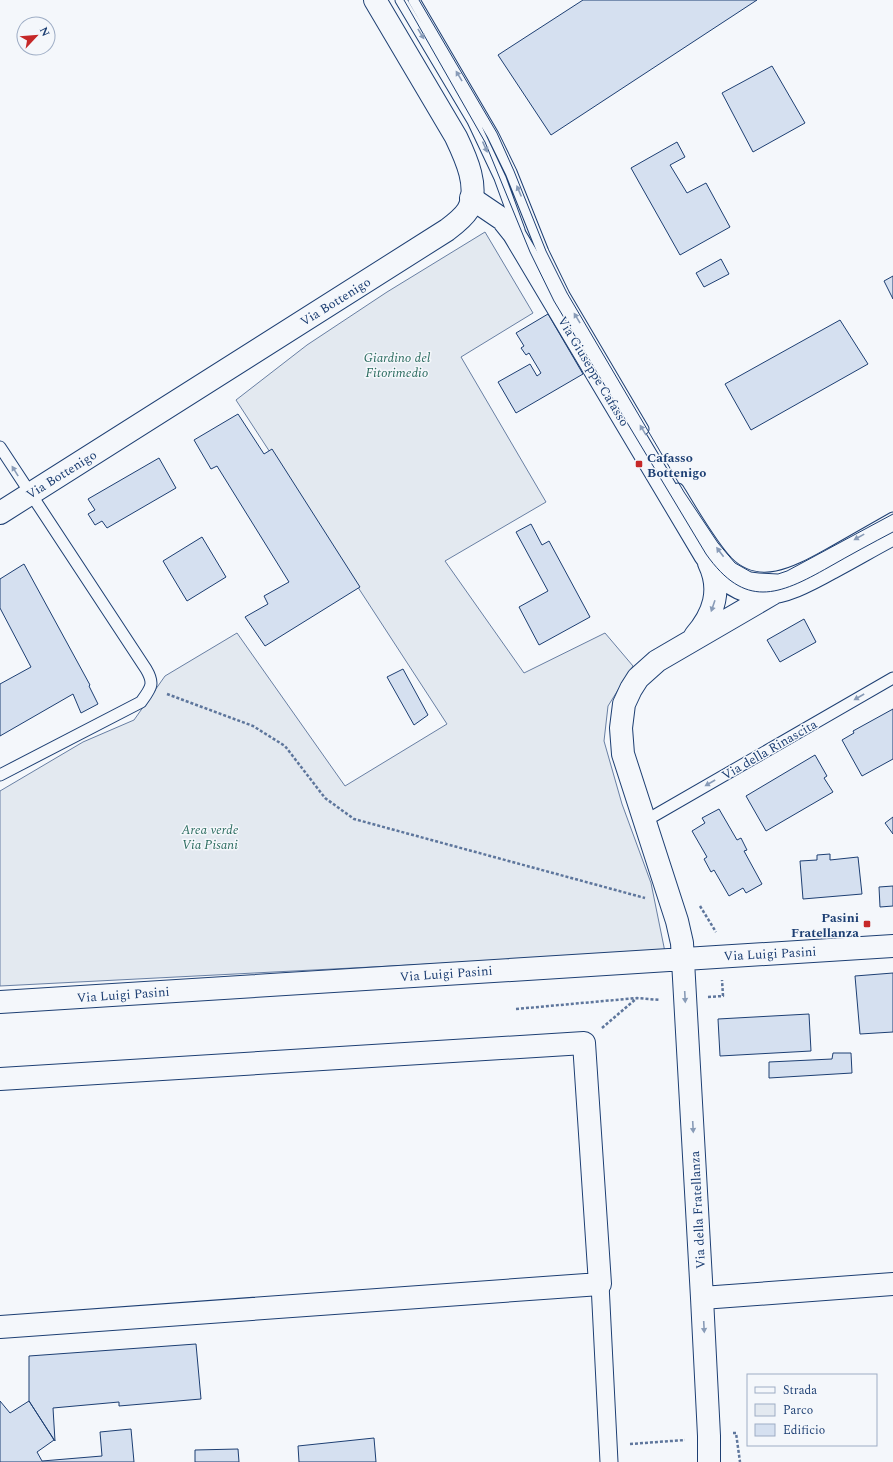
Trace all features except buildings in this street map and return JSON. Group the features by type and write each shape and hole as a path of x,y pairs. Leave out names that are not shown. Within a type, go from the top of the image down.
{"street":[{"name":"Via Bottenigo","path":"0,513 447,230 468,210 471,198 468,164 456,137 375,0"},
{"name":"Via Giuseppe Cafasso","path":"471,198 498,216 507,225 705,555"},
{"path":"683,958 678,927 623,754 621,728 624,704 631,689 646,670 657,661 692,640 772,594 796,587 893,534"},
{"path":"705,555 718,573 734,586 750,592 772,594"},
{"path":"692,640 709,616 716,598 714,576 705,555"},
{"name":"Via Luigi Pasini","path":"0,1002 893,946"},
{"name":"Via della Fratellanza","path":"683,958 702,1298 709,1462"},
{"path":"0,1079 584,1043 600,1284 608,1454"},
{"path":"0,1327 600,1284"},
{"path":"702,1298 893,1284"}],"lane":[{"path":"401,0 461,100 484,143 500,178 528,253 543,284"},
{"name":"Via Giuseppe Cafasso","path":"414,0 493,135 511,172 533,228 564,295 681,494 727,561 740,571 750,575 768,578 789,575 893,518"},
{"path":"0,447 29,494 51,523 151,677 151,688 141,702 0,776"},
{"name":"Via della Rinascita","path":"645,821 893,678"}],"path":[{"path":"151,688 253,726 285,746 325,798 354,819 649,900"},
{"path":"699,905 717,932"},
{"path":"702,998 723,996 721,973"},
{"path":"584,1043 637,998"},
{"path":"516,1009 637,998 665,1000"},
{"path":"727,1433 736,1433 740,1462"},
{"path":"608,1454 686,1440"}],"green space":[{"name":"Area verde Via Pisani","path":"485,232 533,313 461,357 546,502 445,561 524,673 605,633 633,666 608,706 604,741 622,804 651,883 665,952 0,986 0,791 83,742 134,720 165,676 237,633 345,786 447,724 236,400 307,345 387,292"}],"tram line":[{"path":"404,0 485,142 530,252 554,301 706,554 720,572 734,583 749,590 763,592 778,590 794,585 811,577 893,532"},
{"path":"419,0 497,133 546,251 567,293 684,492 718,543 735,563 751,572 778,574 787,571 893,514"}],"place":[{"name":"Cafasso Bottenigo","path":"639,464"},
{"name":"Pasini Fratellanza","path":"867,924"}],"park label":[{"name":"Giardino del Fitorimedio","path":"397,364"}]}
